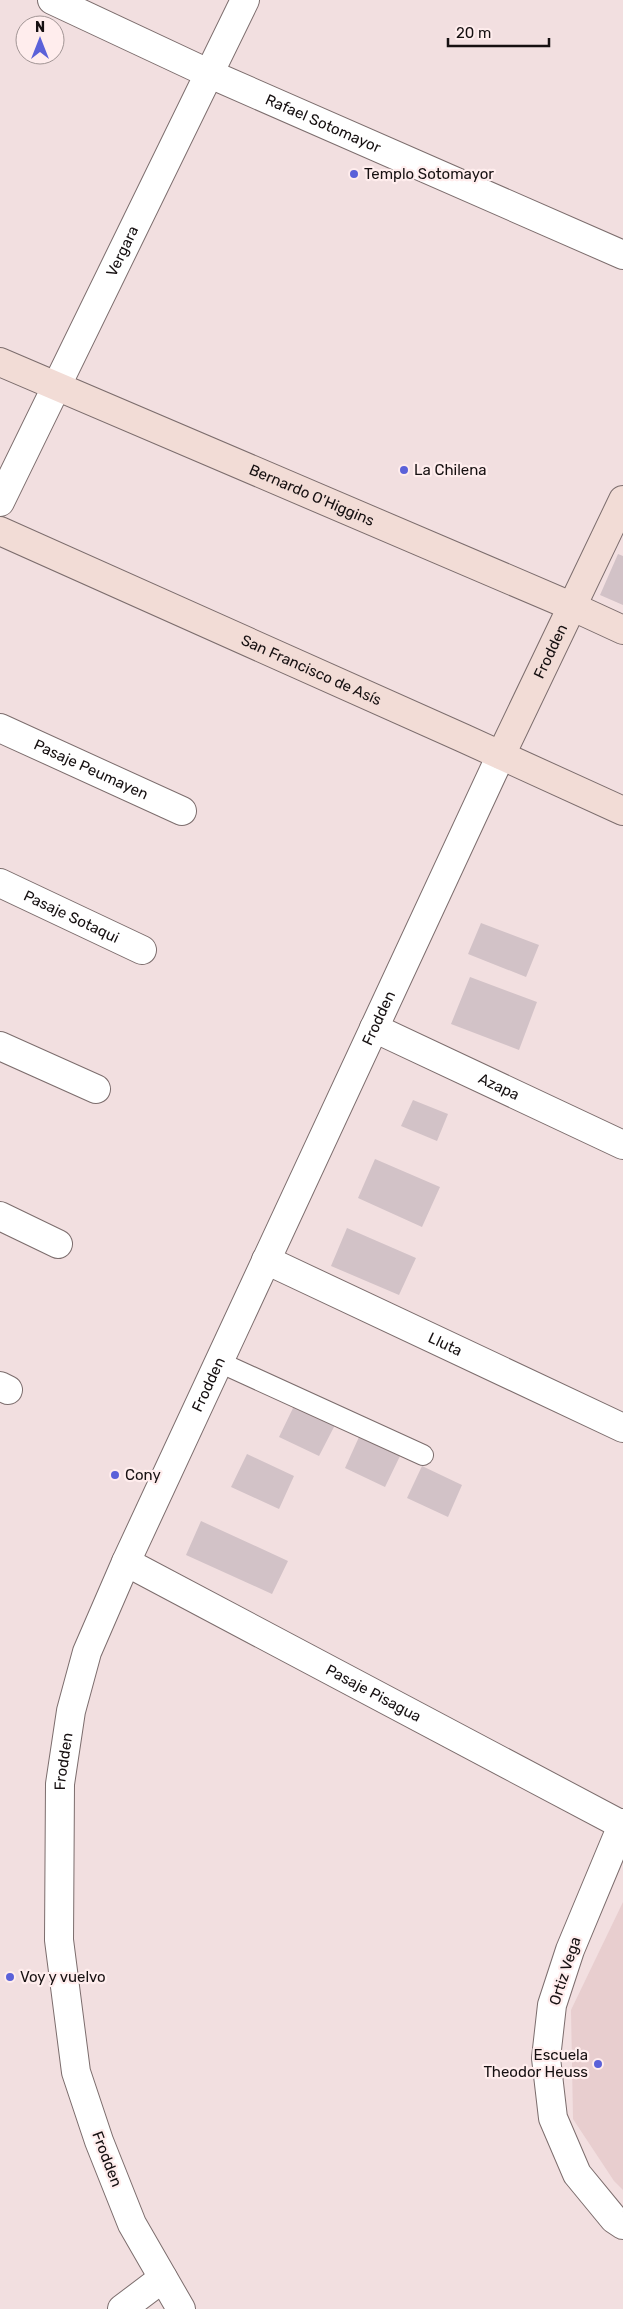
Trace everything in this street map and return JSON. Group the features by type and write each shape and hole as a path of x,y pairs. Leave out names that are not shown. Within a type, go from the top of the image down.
{"main road":[{"name":"Bernardo O'Higgins","path":"0,362 623,630"},
{"name":"Frodden","path":"501,755 623,500"},
{"name":"San Francisco de Asís","path":"0,531 623,811"}],"street":[{"name":"Rafael Sotomayor","path":"52,0 210,74 623,255"},
{"name":"Vergara","path":"0,502 245,0"},
{"name":"Pasaje Peumayen","path":"0,728 182,811"},
{"name":"Frodden","path":"181,2309 132,2224 99,2142 76,2072 59,1940 60,1784 71,1711 86,1652 126,1562 501,755"},
{"name":"Pasaje Sotaqui","path":"0,882 142,950"},
{"name":"Azapa","path":"374,1028 623,1145"},
{"path":"0,1046 96,1088"},
{"path":"0,1216 58,1244"},
{"name":"Lluta","path":"266,1260 623,1428"},
{"name":"Pasaje Pisagua","path":"126,1562 623,1824"},
{"name":"Ortiz Vega","path":"623,1824 564,1968 552,2004 546,2058 553,2118 577,2174 614,2219 623,2225"},
{"path":"122,2309 163,2278"}],"lane":[{"path":"219,1362 423,1455"}],"shaded area":[{"name":"Escuela Theodor Heuss","path":"623,1902 623,2190 614,2181 573,2119 571,2010"}],"building":[{"path":"618,554 623,556 623,605 600,595"},
{"path":"481,923 539,945 526,977 468,954"},
{"path":"470,977 537,1002 519,1050 451,1024"},
{"path":"413,1100 448,1114 437,1141 401,1126"},
{"path":"375,1159 440,1187 422,1227 358,1198"},
{"path":"347,1228 416,1258 399,1295 331,1266"},
{"path":"294,1406 335,1425 319,1456 279,1437"},
{"path":"359,1437 400,1456 385,1487 345,1468"},
{"path":"247,1454 294,1476 279,1509 231,1487"},
{"path":"422,1466 462,1485 448,1517 407,1498"},
{"path":"201,1521 288,1561 272,1594 186,1555"}],"place":[{"name":"Templo Sotomayor","path":"354,174"},
{"name":"La Chilena","path":"404,470"},
{"name":"Cony","path":"115,1475"},
{"name":"Voy y vuelvo","path":"10,1977"},
{"name":"Escuela Theodor Heuss","path":"598,2064"}]}
